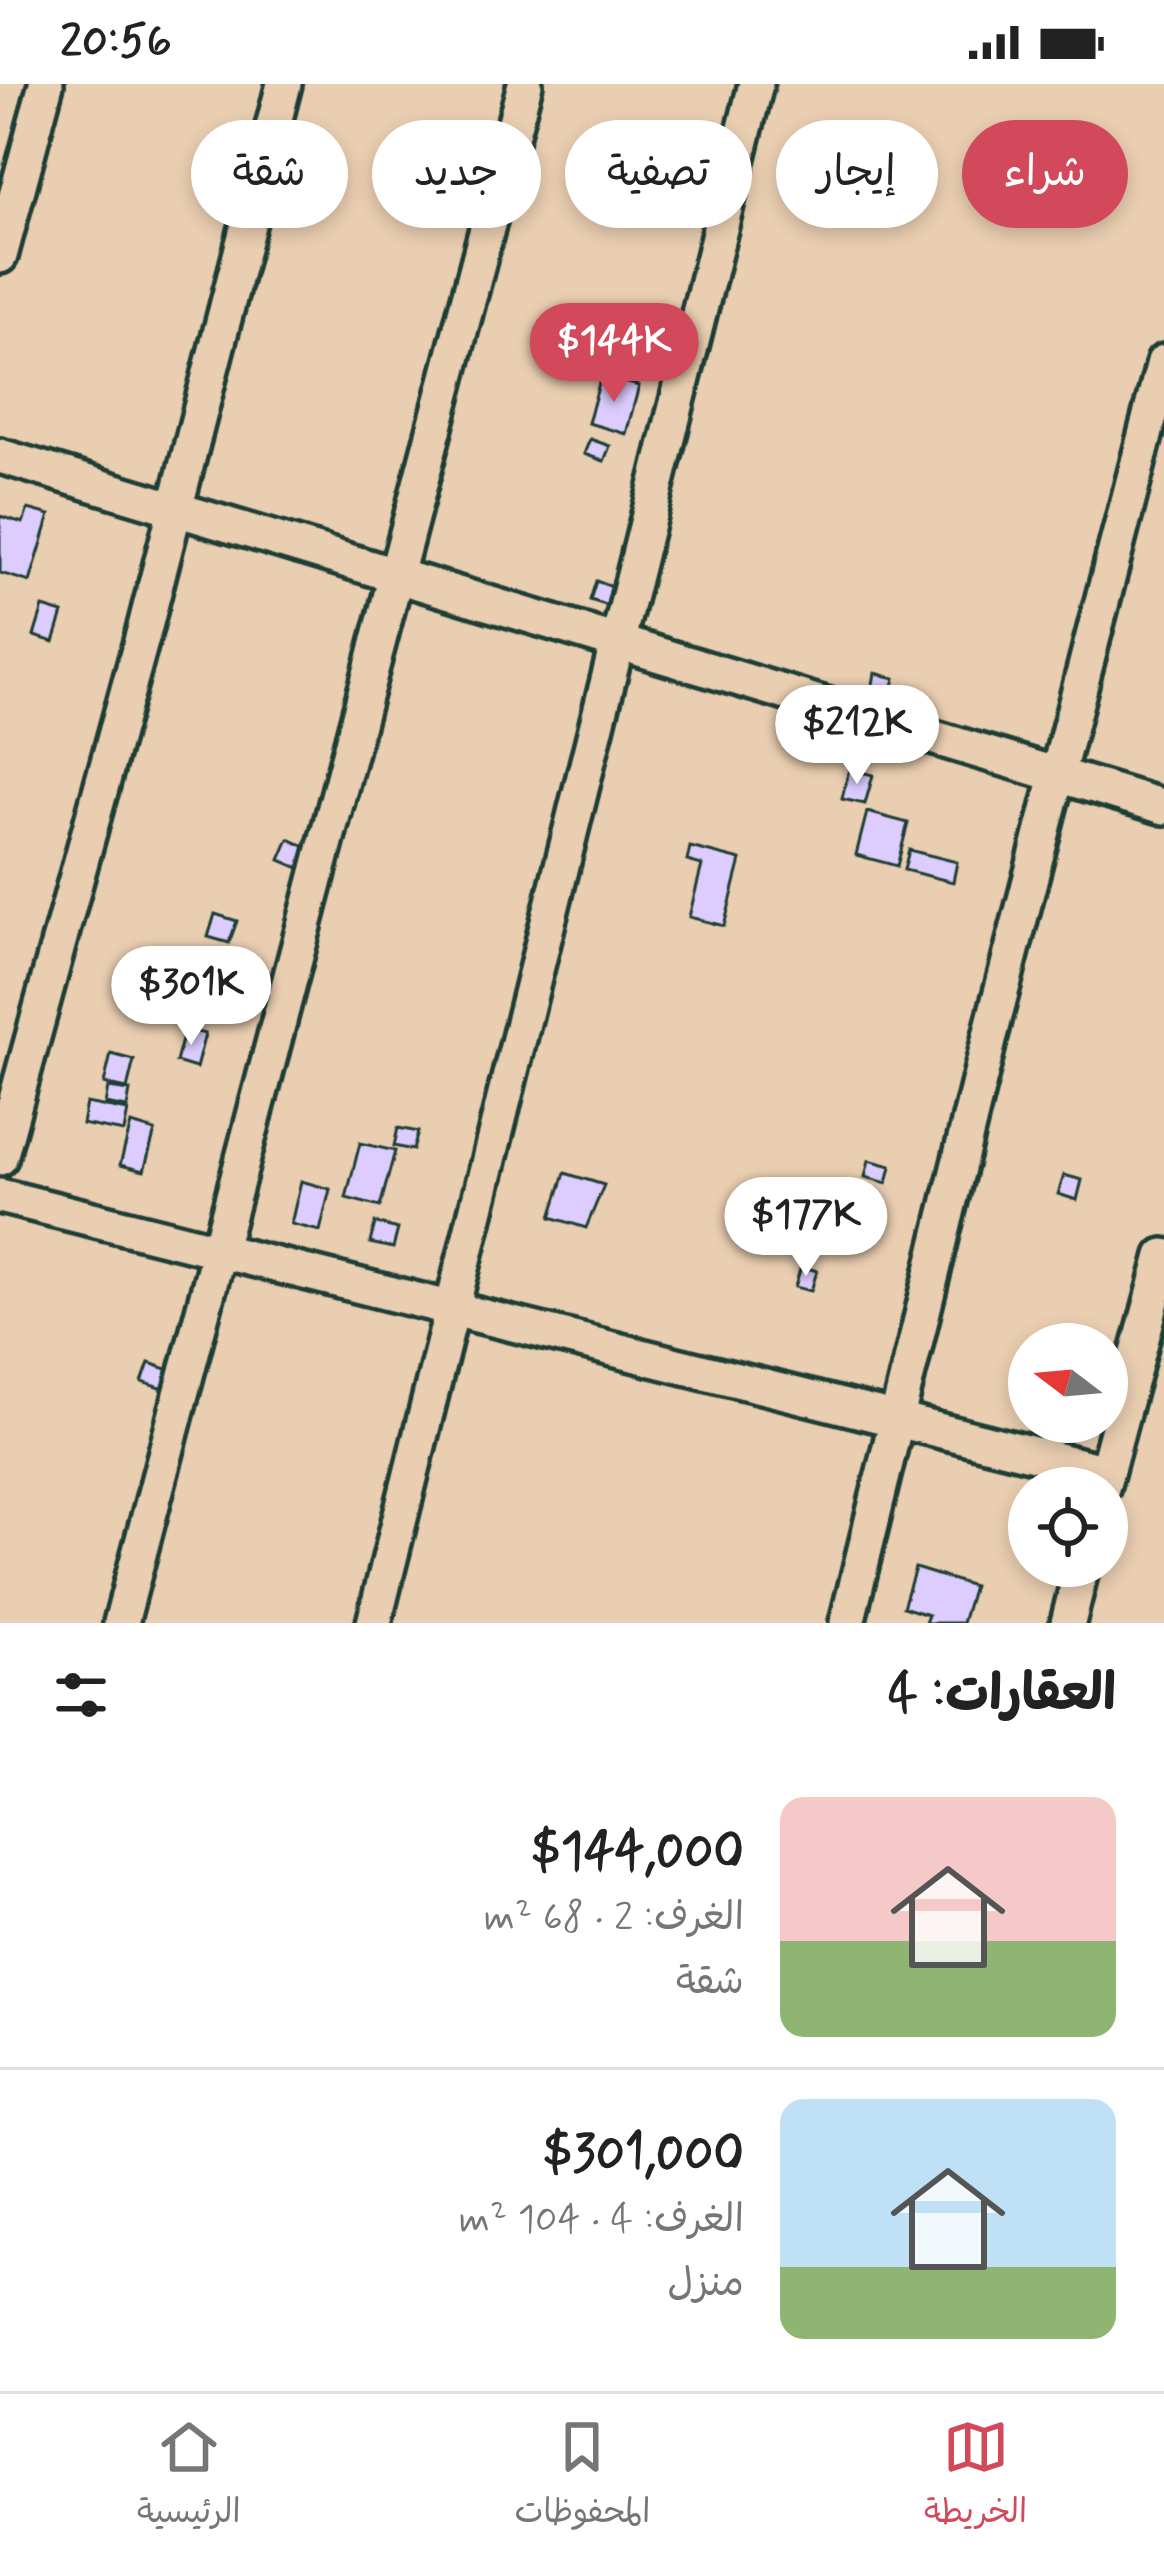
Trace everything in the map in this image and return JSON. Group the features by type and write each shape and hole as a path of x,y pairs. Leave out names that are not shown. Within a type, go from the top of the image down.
{"street":[{"path":"0,256 46,84"},
{"path":"0,1158 284,84"},
{"path":"121,1623 525,84"},
{"path":"374,1623 756,84"},
{"path":"847,1623 1164,362"},
{"path":"0,455 1164,807"},
{"path":"0,1196 896,1420 1059,1467"},
{"path":"1107,1467 1164,1256"},
{"path":"1068,1623 1077,1587"}],"building":[{"path":"585,355 605,363 598,379 578,371"},
{"path":"601,376 639,386 626,434 588,423"},
{"path":"590,439 610,446 604,461 584,454"},
{"path":"28,509 50,515 30,582 0,573 0,516 23,523"},
{"path":"596,581 618,589 612,607 590,600"},
{"path":"43,607 63,613 54,642 34,636"},
{"path":"875,673 895,678 891,694 872,690"},
{"path":"849,769 873,775 865,804 842,799"},
{"path":"867,812 908,823 897,866 856,855"},
{"path":"289,839 308,848 299,868 280,860"},
{"path":"690,847 741,860 724,926 689,917 702,865 687,861"},
{"path":"909,850 957,862 953,882 904,870"},
{"path":"215,914 237,921 229,943 208,937"},
{"path":"185,1029 205,1034 196,1068 176,1062"},
{"path":"111,1054 134,1060 127,1089 104,1084"},
{"path":"108,1088 130,1091 127,1108 105,1104"},
{"path":"86,1103 128,1111 124,1132 82,1124"},
{"path":"131,1124 155,1131 144,1171 120,1165"},
{"path":"398,1128 418,1132 413,1150 394,1146"},
{"path":"360,1143 395,1151 380,1207 346,1198"},
{"path":"869,1160 891,1166 887,1183 865,1177"},
{"path":"565,1173 604,1185 586,1228 551,1217"},
{"path":"1064,1175 1082,1180 1077,1200 1058,1194"},
{"path":"301,1181 330,1189 320,1231 291,1224"},
{"path":"375,1223 398,1229 393,1248 370,1243"},
{"path":"801,1266 817,1271 811,1291 795,1287"},
{"path":"149,1363 170,1370 164,1389 142,1382"},
{"path":"915,1568 973,1586 962,1623 925,1623 928,1615 903,1607"}]}
